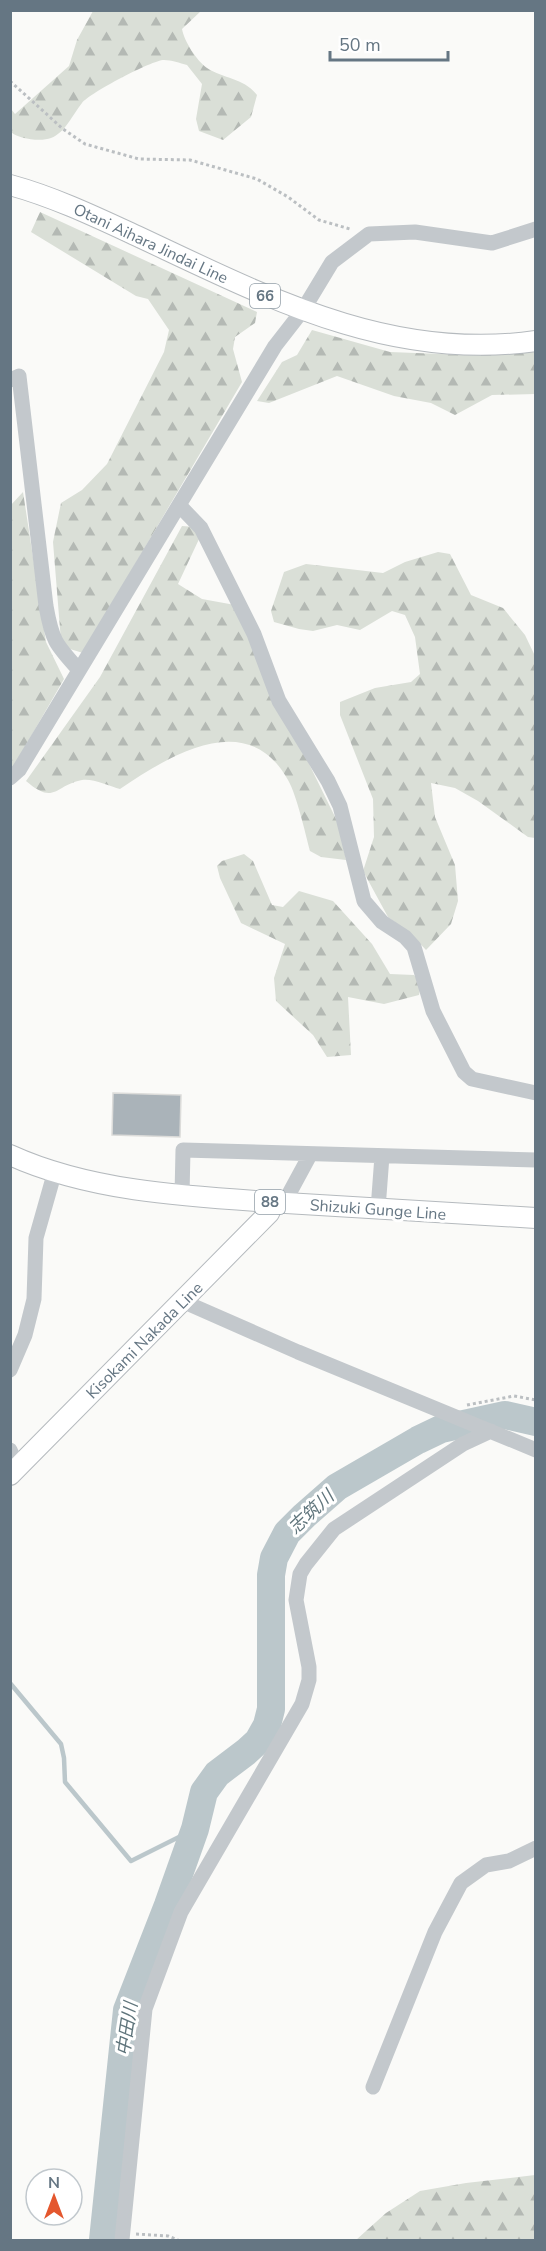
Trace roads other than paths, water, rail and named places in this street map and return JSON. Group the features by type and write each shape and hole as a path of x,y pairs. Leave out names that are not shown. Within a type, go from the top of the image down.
{"main road":[{"name":"Otani Aihara Jindai Line","path":"10,185 75,208 268,297 354,328 409,339 468,345 536,341"},
{"name":"Shizuki Gunge Line","path":"10,1155 56,1171 119,1187 182,1196 536,1218"},
{"name":"Kisokami Nakada Line","path":"13,1464 182,1301 279,1202"}],"street":[{"path":"10,778 19,770 275,346 303,310 332,262 369,234 415,232 492,243 536,229"},
{"path":"10,380 19,376 51,632 58,648 79,670"},
{"path":"179,505 201,528 254,634 279,701 340,806 364,901 382,922 414,947 433,1011 464,1072 472,1078 536,1093"},
{"path":"182,1196 183,1150 536,1160"},
{"path":"279,1202 310,1155"},
{"path":"378,1209 382,1156"},
{"path":"10,1370 25,1335 34,1299 36,1238 56,1171"},
{"path":"182,1301 536,1450"},
{"path":"123,2237 145,2008 181,1912 302,1704 309,1680 309,1667 296,1600 300,1574 334,1529 463,1444 489,1430"},
{"path":"373,2087 435,1932 461,1883 486,1865 509,1861 536,1848"}],"waterway":[{"name":"志筑川","path":"103,2240 127,2010 195,1829 204,1792 217,1774 258,1741 267,1725 271,1709 271,1575 274,1558 287,1533 337,1487 441,1429 505,1415 536,1422"},
{"path":"10,1683 61,1744 65,1782 131,1861 195,1829"}],"water label":[{"name":"中田川","path":"127,2029"}]}
